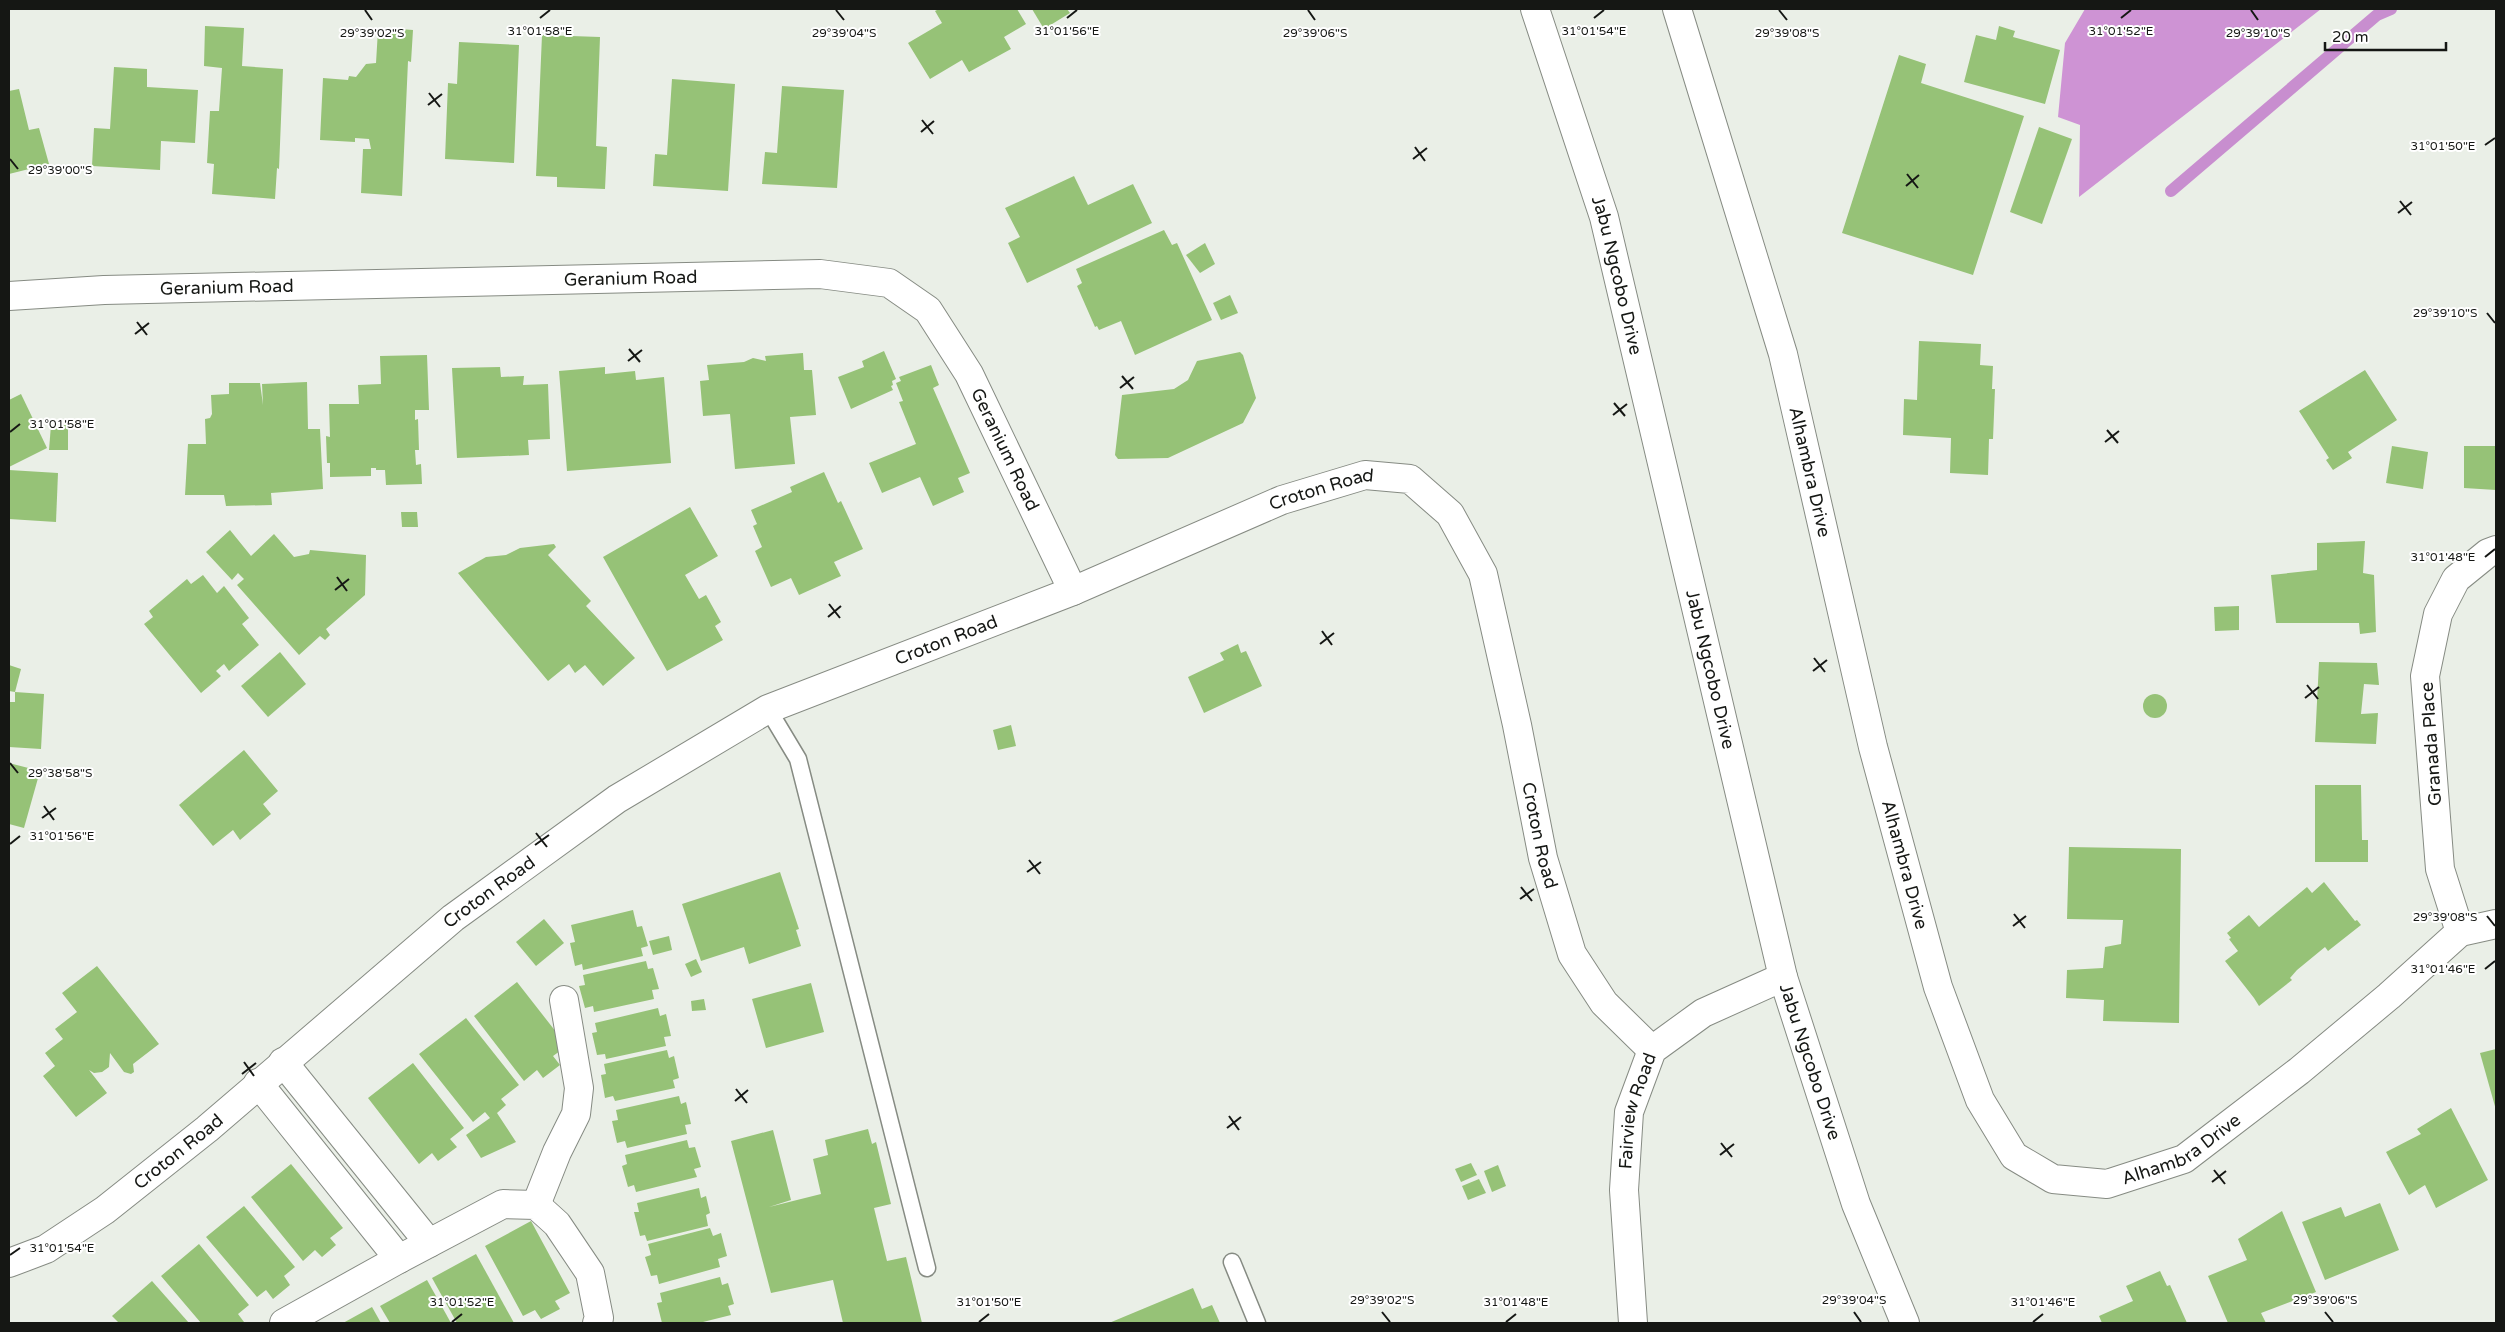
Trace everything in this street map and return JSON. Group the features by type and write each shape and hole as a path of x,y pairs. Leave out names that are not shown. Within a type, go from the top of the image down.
{"street":[{"name":"Jabu Ngcobo Drive","path":"1535,9 1540,19 1604,217 1783,977 1856,1204 1905,1323"},
{"name":"Alhambra Drive","path":"1677,9 1783,354 1873,747 1938,987 1980,1100 2014,1156 2053,1179 2107,1184 2184,1159 2299,1070 2389,996 2460,932 2496,924"},
{"name":"Geranium Road","path":"9,296 104,290 820,274 889,282 928,310 969,374 1073,591"},
{"name":"Croton Road","path":"9,1263 46,1249 105,1210 207,1129 258,1083 454,918 602,810 768,709 1073,591 1282,500 1365,475 1410,479 1450,514 1483,574 1518,725 1543,858 1572,954 1604,1003 1652,1050"},
{"name":"Granada Place","path":"2460,932 2440,869 2426,676 2438,614 2456,579 2488,553 2496,550"},
{"name":"Fairview Road","path":"1634,1323 1624,1190 1629,1112 1652,1050 1703,1013 1783,977"},
{"path":"536,1205 557,1152 576,1114 579,1088 564,1000"},
{"path":"283,1062 429,1243"},
{"path":"258,1083 399,1259"},
{"path":"284,1323 503,1204 536,1205 557,1224 590,1273 598,1318 597,1323"}],"lane":[{"path":"768,709 798,759 927,1268"},
{"path":"1232,1262 1257,1323"}],"shaded area":[{"path":"2085,9 2321,9 2079,197 2080,125 2058,117 2065,43"}],"building":[{"path":"939,9 1017,9 1026,24 1004,37 1011,49 969,72 962,60 930,79 908,43 942,23 935,11"},
{"path":"1032,9 1067,9 1070,13 1044,29"},
{"path":"205,26 244,28 242,66 283,69 279,169 277,168 275,199 212,194 214,164 207,163 210,111 219,111 222,68 204,66"},
{"path":"1999,26 2015,31 2013,37 2060,50 2045,104 1964,82 1976,35 1996,40"},
{"path":"388,28 413,30 411,62 408,61 402,196 361,193 363,149 371,149 369,139 355,138 355,142 320,140 323,78 348,80 349,76 356,77 366,64 376,63 378,30 388,31"},
{"path":"542,35 600,37 596,146 607,147 605,189 557,187 557,177 536,176"},
{"path":"459,42 519,45 514,163 445,159 448,83 457,84"},
{"path":"1899,55 1926,64 1921,83 2024,116 1973,275 1842,233"},
{"path":"114,67 147,69 147,87 198,90 195,143 161,141 160,170 92,166 94,128 110,129"},
{"path":"672,79 735,84 728,191 653,186 655,154 667,155"},
{"path":"782,86 844,90 837,188 762,184 765,152 777,153"},
{"path":"19,89 29,130 39,128 49,164 9,174 9,91"},
{"path":"2039,127 2072,139 2042,224 2010,212"},
{"path":"1074,176 1088,205 1133,184 1152,223 1027,283 1008,243 1020,237 1005,208"},
{"path":"1164,230 1172,245 1177,243 1212,320 1135,355 1121,321 1099,330 1097,326 1095,327 1077,286 1082,283 1076,269"},
{"path":"1205,243 1215,264 1200,273 1186,255"},
{"path":"1230,295 1238,313 1221,320 1213,303"},
{"path":"1919,341 1981,344 1980,365 1993,366 1992,389 1995,389 1993,439 1989,439 1988,475 1950,473 1951,438 1903,435 1904,399 1917,400"},
{"path":"884,351 896,379 892,381 893,385 891,386 893,390 851,409 838,377 864,367 862,361"},
{"path":"1240,352 1243,355 1256,398 1243,423 1168,458 1118,459 1115,455 1122,395 1174,389 1188,380 1197,361"},
{"path":"803,353 804,370 812,370 816,415 790,417 795,464 735,469 730,414 703,416 700,381 709,380 707,365 744,362 753,358 766,361 765,356"},
{"path":"427,355 429,410 415,410 415,420 418,419 419,450 415,450 416,465 421,464 422,484 386,485 385,470 376,470 376,468 371,468 371,476 330,477 330,463 327,463 326,436 330,437 329,404 359,404 358,385 381,384 380,356"},
{"path":"931,365 939,385 933,388 970,473 958,478 964,492 933,506 920,477 882,493 869,463 916,444 899,402 903,401 896,383 901,381 899,377"},
{"path":"500,367 501,377 524,376 523,385 548,384 550,439 528,440 529,455 457,458 452,368"},
{"path":"605,367 605,374 635,371 636,380 664,377 671,463 567,471 559,371"},
{"path":"2365,370 2397,420 2348,452 2352,458 2333,470 2326,460 2329,458 2299,411"},
{"path":"307,382 308,429 320,429 323,489 271,493 272,505 226,506 224,495 185,495 188,444 206,444 205,419 210,418 212,414 211,395 229,394 229,383 260,383 263,405 262,384"},
{"path":"21,394 47,448 9,467 9,400"},
{"path":"51,425 68,425 68,450 49,450"},
{"path":"2392,446 2428,452 2423,489 2386,483"},
{"path":"2464,446 2496,446 2496,490 2464,488"},
{"path":"9,470 58,473 56,522 9,519"},
{"path":"824,472 838,503 841,501 863,549 834,562 841,576 799,595 791,578 771,587 755,551 762,547 753,526 757,524 751,510 792,492 790,487"},
{"path":"690,507 718,556 685,575 699,599 706,595 721,622 715,626 723,640 667,671 603,557"},
{"path":"401,512 417,512 418,527 402,527"},
{"path":"230,530 251,556 274,534 294,557 309,554 310,550 366,555 365,595 326,629 330,635 325,640 320,636 299,655 237,585 244,579 238,573 232,580 206,552"},
{"path":"2365,541 2363,573 2374,575 2376,632 2360,634 2359,623 2276,623 2271,575 2317,570 2317,543"},
{"path":"554,544 556,547 548,555 591,601 586,606 635,658 603,686 585,665 575,673 569,664 548,681 458,573 486,557 506,555 520,548"},
{"path":"203,575 217,593 224,586 249,618 242,624 259,645 229,671 224,664 216,671 221,676 201,693 144,624 153,617 149,611 187,579 191,584"},
{"path":"2239,606 2239,630 2215,631 2214,607"},
{"path":"1238,644 1241,653 1246,651 1262,686 1204,713 1188,677 1224,660 1220,653"},
{"path":"280,652 306,684 268,717 241,686"},
{"path":"2319,662 2377,663 2379,685 2364,684 2361,714 2378,713 2376,744 2315,742"},
{"path":"9,665 21,669 15,692 9,691"},
{"path":"15,692 44,694 41,749 9,747 9,702 15,702"},
{"path":"2155,694 2160,695 2166,701 2166,711 2160,717 2155,718 2150,717 2144,711 2143,706 2144,701 2150,695"},
{"path":"1011,725 1016,746 998,750 993,730"},
{"path":"244,750 278,791 263,804 271,814 240,840 233,830 213,846 179,805"},
{"path":"9,763 40,771 24,828 9,824"},
{"path":"2315,785 2361,785 2362,840 2368,840 2368,862 2315,862"},
{"path":"2069,847 2181,849 2179,1023 2103,1021 2104,1000 2066,998 2067,970 2103,968 2105,947 2121,944 2123,920 2067,919"},
{"path":"780,872 799,929 796,930 801,946 749,964 744,947 701,961 682,904"},
{"path":"2324,882 2355,921 2357,920 2361,925 2328,951 2325,947 2297,970 2290,978 2292,980 2259,1006 2225,961 2238,951 2227,933 2249,915 2259,927 2307,887 2312,893"},
{"path":"633,910 637,927 642,926 648,946 641,948 643,956 583,970 582,964 575,966 570,943 575,942 571,925"},
{"path":"544,919 564,943 536,966 516,942"},
{"path":"669,936 672,950 653,955 649,941"},
{"path":"696,959 702,972 691,977 685,964"},
{"path":"646,961 648,969 653,968 659,989 652,990 654,999 594,1012 593,1006 585,1008 579,986 585,985 583,975"},
{"path":"97,966 159,1044 133,1064 134,1072 131,1074 124,1072 110,1053 109,1067 102,1072 94,1073 89,1070 107,1093 76,1117 43,1076 55,1066 45,1053 63,1039 55,1029 77,1012 62,993"},
{"path":"517,982 567,1046 553,1056 560,1065 543,1078 537,1070 524,1081 474,1016"},
{"path":"811,983 824,1032 766,1048 752,999"},
{"path":"704,999 706,1010 692,1011 691,1001"},
{"path":"658,1008 660,1016 666,1014 671,1036 664,1037 666,1046 606,1059 605,1054 597,1055 592,1033 597,1032 595,1023"},
{"path":"466,1018 519,1085 501,1099 506,1105 497,1113 516,1142 481,1158 466,1135 490,1118 485,1112 473,1122 419,1054"},
{"path":"2496,1049 2496,1110 2480,1053"},
{"path":"667,1050 669,1058 674,1056 679,1078 673,1080 675,1088 615,1101 613,1096 605,1098 601,1075 606,1074 604,1064"},
{"path":"413,1063 464,1128 450,1139 457,1147 438,1161 432,1153 419,1164 368,1098"},
{"path":"679,1096 681,1104 686,1102 691,1124 685,1125 687,1134 627,1148 625,1141 617,1143 612,1121 618,1120 616,1110"},
{"path":"2451,1108 2488,1180 2436,1208 2425,1185 2409,1195 2386,1152 2421,1134 2417,1129"},
{"path":"868,1129 872,1144 876,1142 891,1204 874,1208 887,1261 906,1257 922,1323 843,1323 833,1280 771,1293 731,1141 773,1130 791,1200 769,1207 821,1194 813,1159 828,1155 825,1140"},
{"path":"687,1140 689,1148 695,1147 701,1167 694,1169 697,1177 636,1192 634,1185 628,1187 622,1166 627,1164 625,1155"},
{"path":"1471,1163 1477,1175 1461,1182 1455,1169"},
{"path":"291,1164 343,1228 330,1238 336,1245 322,1257 315,1250 303,1261 251,1197"},
{"path":"1498,1165 1506,1186 1492,1192 1484,1171"},
{"path":"1479,1179 1486,1193 1468,1200 1462,1186"},
{"path":"699,1188 701,1198 706,1196 710,1213 706,1215 708,1226 647,1241 645,1235 640,1236 634,1212 639,1212 637,1203"},
{"path":"2380,1203 2399,1250 2325,1280 2302,1222 2341,1207 2345,1217"},
{"path":"244,1206 295,1267 284,1276 290,1285 273,1299 266,1290 257,1297 206,1237"},
{"path":"2282,1211 2316,1292 2261,1313 2266,1323 2228,1323 2208,1276 2247,1260 2238,1239"},
{"path":"531,1221 570,1293 555,1301 560,1309 541,1319 535,1310 523,1316 485,1246"},
{"path":"710,1228 713,1236 721,1233 727,1256 718,1259 720,1267 659,1284 657,1275 651,1276 645,1257 651,1255 648,1244"},
{"path":"199,1244 249,1305 238,1314 243,1323 201,1323 161,1276"},
{"path":"476,1254 514,1323 457,1323 432,1278"},
{"path":"2160,1271 2167,1286 2170,1285 2187,1323 2102,1323 2099,1316 2133,1301 2126,1286"},
{"path":"720,1277 722,1285 728,1283 734,1304 728,1306 731,1315 699,1323 662,1323 657,1303 662,1302 660,1293"},
{"path":"427,1280 451,1323 390,1323 380,1306"},
{"path":"152,1281 189,1323 119,1323 112,1316"},
{"path":"1193,1288 1202,1309 1212,1305 1220,1323 1109,1323"},
{"path":"372,1307 381,1323 343,1323"}],"waterway":[{"path":"2171,191 2377,15 2391,9"}]}
